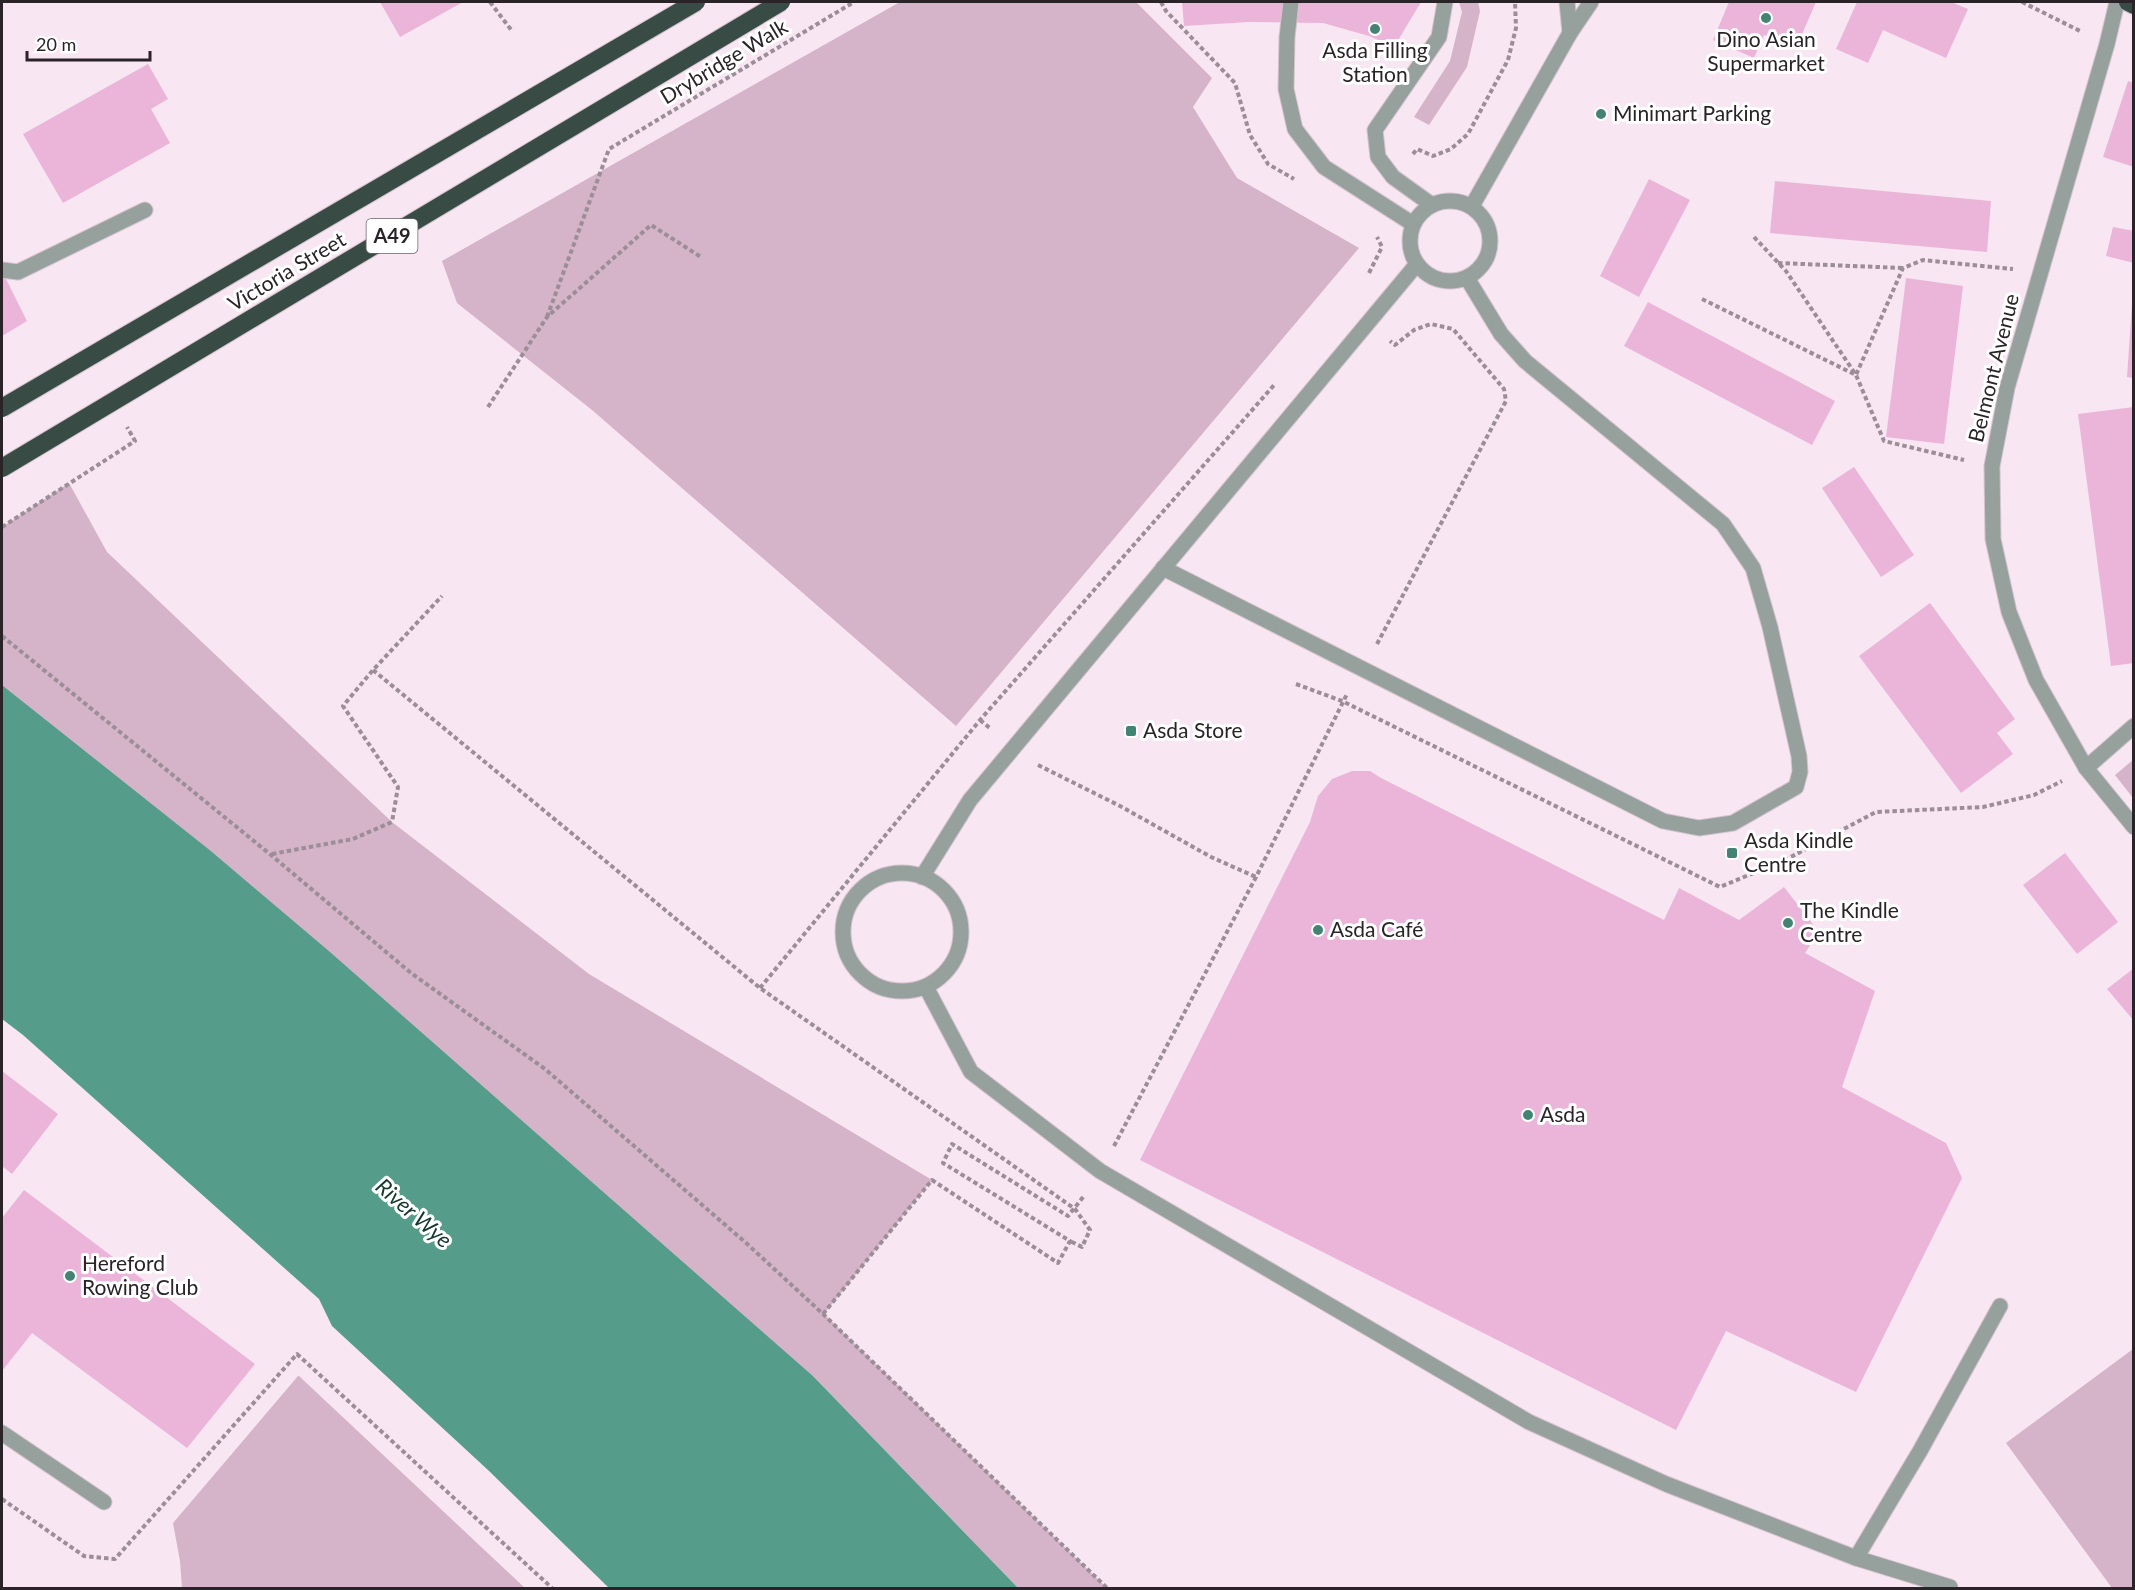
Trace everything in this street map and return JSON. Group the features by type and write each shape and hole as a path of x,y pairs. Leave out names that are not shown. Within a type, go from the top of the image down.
{"highway":[{"name":"Victoria Street","path":"2,408 696,2"},
{"name":"Victoria Street","path":"2,468 781,2"},
{"path":"2128,2 2133,5"}],"street":[{"path":"1290,2 1286,88 1295,129 1324,166 1413,225"},
{"path":"1432,205 1393,177 1378,157 1375,130 1439,37 1445,2"},
{"path":"1567,2 1570,33"},
{"path":"1472,206 1570,33 1591,2"},
{"name":"Belmont Avenue","path":"2117,2 2107,44 2007,388 1992,466 1993,539 2009,612 2036,680 2086,768 2133,828"},
{"path":"1445,201 1459,201 1472,206 1486,223 1491,246 1486,260 1478,271 1467,278 1453,282 1439,280 1426,274 1417,264 1411,251 1410,238 1413,225 1420,213 1432,205 1445,201"},
{"path":"2,270 18,272 145,210"},
{"path":"922,877 970,800 1417,264"},
{"path":"1163,568 1663,821 1699,828 1733,823 1796,787 1800,772 1799,756 1770,627 1753,568 1723,524 1525,361 1501,334 1467,278"},
{"path":"2086,768 2133,726"},
{"path":"904,873 922,877 938,886 951,899 960,918 961,939 955,959 943,975 926,987 906,992 886,989 867,980 853,965 845,948 843,930 847,912 856,896 869,883 886,875 904,873"},
{"path":"926,987 971,1072 1100,1171 1529,1422 1666,1484 1856,1558 1950,1587"},
{"path":"1856,1558 1920,1451 2000,1306"},
{"path":"2,1433 104,1502"}],"path":[{"path":"490,2 512,30"},
{"name":"Drybridge Walk","path":"546,317 609,149 854,2"},
{"path":"1393,177 1417,149 1433,156 1451,149 1468,134 1508,60 1516,28 1515,2"},
{"path":"2022,2 2107,44"},
{"path":"488,407 546,317 651,225 701,257"},
{"path":"1754,237 1786,271 1856,375 1884,441 1992,466"},
{"path":"1778,263 1903,268 1923,260 2041,272"},
{"path":"1856,375 1903,268"},
{"path":"1702,298 1856,375"},
{"path":"373,670 760,988 1075,1209 1090,1230 1082,1247 943,1163 952,1144 1068,1216 1075,1209 1100,1171 1256,877 1342,701 1363,670 1506,400 1504,389 1453,329 1431,324 1414,330 1395,345 1368,323"},
{"path":"760,988 980,720 1276,383"},
{"path":"2,527 135,441 114,403"},
{"path":"271,855 353,839 392,822 398,787 343,706 442,596"},
{"path":"2,636 271,855 411,973 545,1069 745,1242 823,1314 1107,1588"},
{"path":"980,720 1037,765 1120,806 1210,857 1256,877"},
{"path":"1827,839 1876,812 1983,807 2034,795 2086,768"},
{"path":"823,1314 932,1180 1058,1263 1070,1241"},
{"path":"2,1498 84,1556 115,1559 297,1354 552,1588"}],"shaded area":[{"path":"900,2 1136,2 1212,78 1193,107 1237,178 1359,248 956,726 592,410 457,303 442,261"},
{"path":"1459,2 1478,2 1480,11 1467,67 1429,125 1414,117 1450,61 1462,12"},
{"path":"69,483 107,552 392,822 589,974 932,1180 824,1314 1107,1588 1018,1588 813,1376 329,951 211,851 2,685 2,527"},
{"path":"2133,760 2133,798 2115,775"},
{"path":"2133,1349 2133,1588 2112,1588 2006,1443"},
{"path":"298,1376 525,1588 182,1588 173,1523"}],"water":[{"name":"River Wye","path":"2,685 211,851 329,951 813,1376 1018,1588 609,1588 488,1470 332,1326 319,1299 23,1035 2,1019"}],"building":[{"path":"380,2 463,2 400,37"},
{"name":"Asda Filling Station","path":"1182,2 1421,2 1394,47 1369,36 1323,23 1249,22 1184,26"},
{"name":"Dino Asian Supermarket","path":"1729,2 1816,2 1796,48 1764,35 1754,58 1713,40"},
{"path":"1857,2 1951,2 1968,9 1946,58 1883,30 1868,63 1836,49"},
{"path":"148,64 168,99 151,109 170,143 63,203 23,134"},
{"path":"2128,81 2134,83 2134,167 2103,157"},
{"path":"1649,179 1690,200 1639,297 1600,276"},
{"path":"1775,181 1991,201 1987,252 1770,233"},
{"path":"2113,227 2134,231 2134,263 2106,256"},
{"path":"2,271 27,321 2,336"},
{"path":"1906,278 1963,286 1944,444 1886,437"},
{"path":"1648,302 1835,401 1812,445 1624,346"},
{"path":"2132,304 2134,304 2134,378 2127,377"},
{"path":"2134,407 2134,663 2111,666 2078,414"},
{"path":"1854,467 1914,555 1881,577 1822,488"},
{"path":"1930,603 2015,719 1997,733 2013,754 1961,793 1859,656"},
{"name":"Asda","path":"1352,771 1370,771 1664,920 1679,888 1739,920 1784,887 1819,932 1805,953 1875,991 1842,1087 1946,1143 1962,1178 1856,1392 1726,1331 1676,1430 1140,1160 1310,822 1318,796 1332,779"},
{"path":"2065,853 2118,922 2077,954 2023,885"},
{"path":"2134,968 2134,1021 2107,989"},
{"path":"2,1071 58,1114 12,1174 2,1166"},
{"name":"Hereford Rowing Club","path":"24,1190 255,1364 187,1448 32,1333 2,1371 2,1218"}],"place":[{"name":"Dino Asian Supermarket","path":"1766,18"},
{"name":"Asda Filling Station","path":"1375,29"},
{"name":"Minimart Parking","path":"1601,114"},
{"name":"Asda Store","path":"1131,731"},
{"name":"Asda Kindle Centre","path":"1732,853"},
{"name":"The Kindle Centre","path":"1788,923"},
{"name":"Asda Café","path":"1318,930"},
{"name":"Asda","path":"1528,1115"},
{"name":"Hereford Rowing Club","path":"70,1276"}]}
